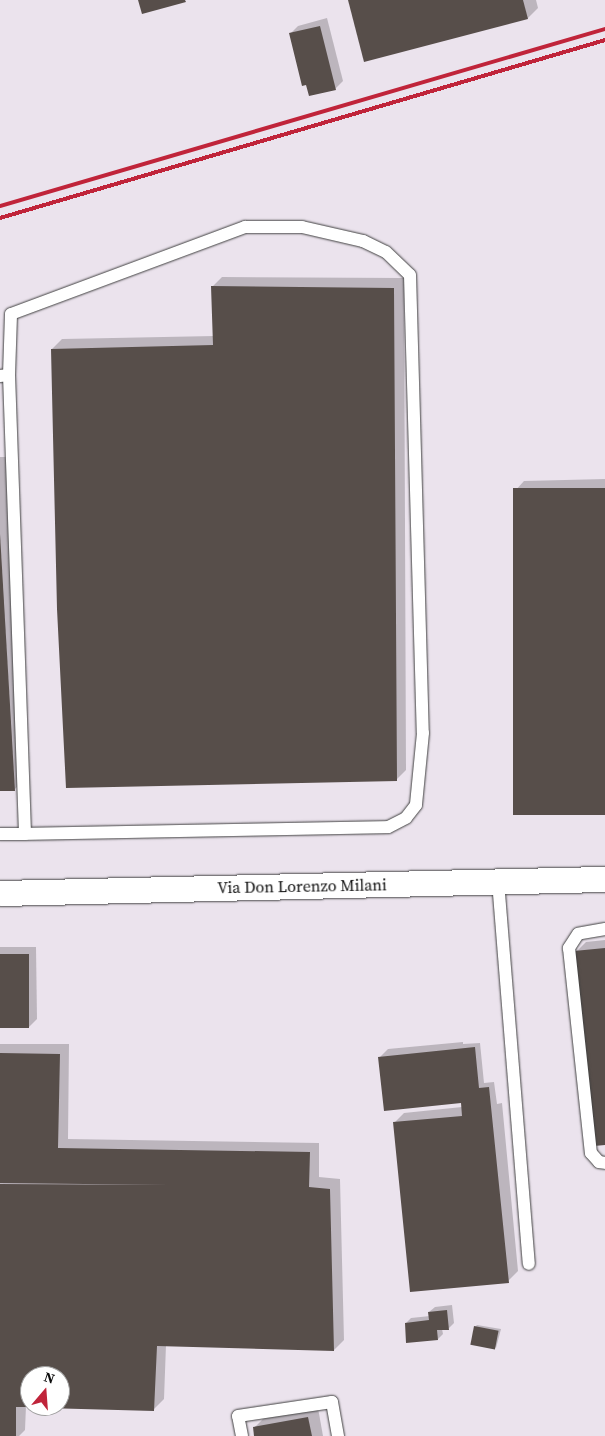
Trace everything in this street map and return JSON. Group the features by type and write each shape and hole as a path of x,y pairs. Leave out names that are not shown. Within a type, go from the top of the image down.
{"street":[{"name":"Via Don Lorenzo Milani","path":"0,893 605,879"}],"lane":[{"path":"0,834 25,834 388,827 406,818 416,805 423,732 410,275 386,252 363,241 302,227 245,227 10,314 5,376 25,834"},
{"path":"498,881 529,1264"},
{"path":"605,929 578,934 569,948 591,1153 599,1162 605,1163"},
{"path":"242,1436 238,1416 332,1402 338,1436"}],"shaded area":[{"path":"0,0 605,0 605,1436 0,1436"}],"building":[{"path":"138,0 185,0 186,2 142,14"},
{"path":"348,0 523,0 528,19 364,62"},
{"path":"320,26 336,90 309,96 306,85 302,86 289,33"},
{"path":"211,286 394,288 397,781 66,788 57,609 51,349 213,345"},
{"path":"513,488 605,488 605,815 513,815"},
{"path":"0,534 15,791 0,791"},
{"path":"605,948 605,1145 594,1146 574,951"},
{"path":"0,954 29,954 29,1028 0,1028"},
{"path":"475,1047 479,1088 489,1087 509,1283 410,1292 393,1122 462,1116 461,1103 384,1111 378,1057"},
{"path":"0,1053 60,1054 58,1148 310,1152 309,1187 330,1189 334,1351 157,1346 154,1411 70,1409 70,1366 20,1366 20,1407 16,1407 16,1436 0,1436 0,1184 170,1185 0,1183"},
{"path":"447,1310 449,1330 437,1330 438,1340 406,1343 405,1323 429,1320 428,1312"},
{"path":"474,1326 499,1331 495,1349 470,1345"},
{"path":"308,1417 312,1436 254,1436 253,1427"}],"railway":[{"path":"0,206 605,29"},
{"path":"0,218 605,40"}]}
